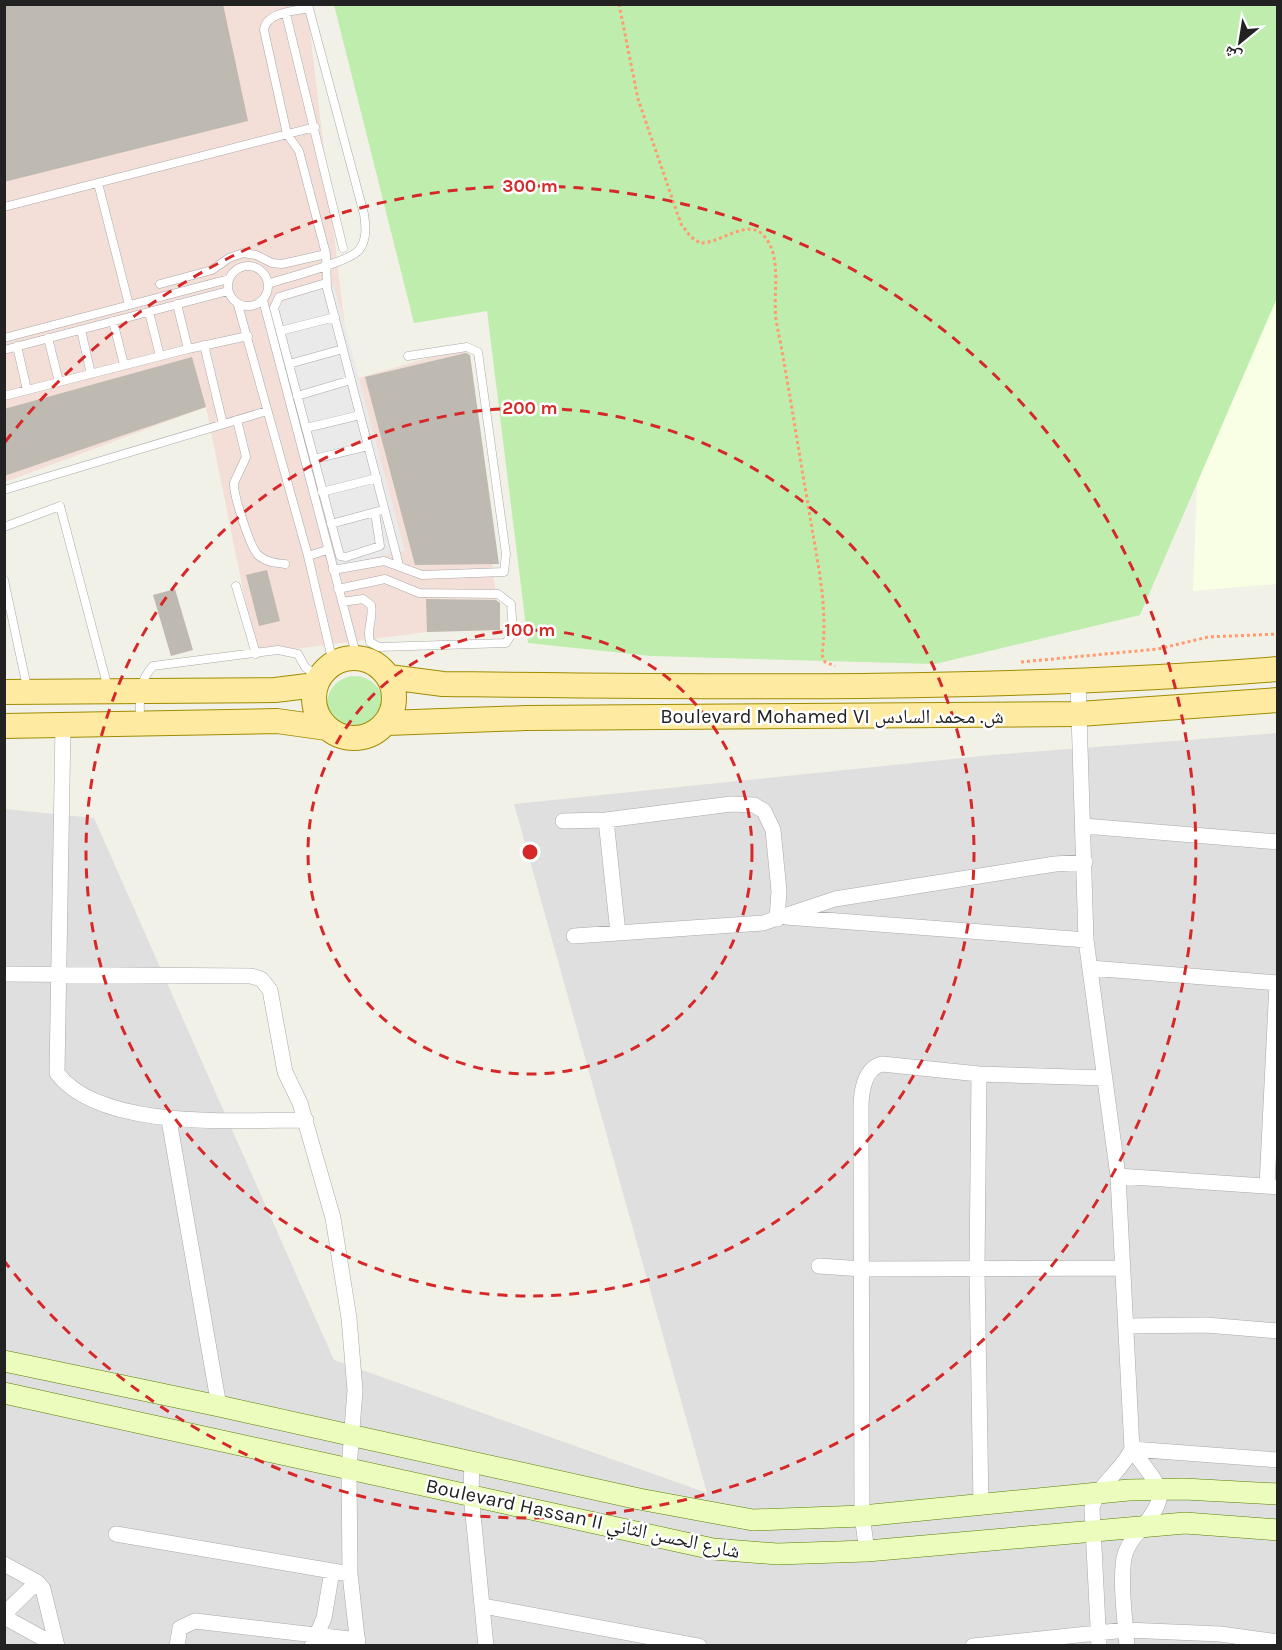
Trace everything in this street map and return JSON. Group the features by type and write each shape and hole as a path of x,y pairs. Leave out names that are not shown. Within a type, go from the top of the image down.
{"main road":[{"path":"16,692 275,690 323,675 357,658 375,663 389,677 395,692 394,708 387,723 377,732 365,738 351,739 338,736 327,728 318,717 314,705 323,675"},
{"name":"Boulevard Mohamed VI ش. محمد السادس","path":"389,677 443,684 887,686 1078,682 1278,669"},
{"path":"524,684 526,718"},
{"name":"Boulevard Mohamed VI ش. محمد السادس","path":"387,723 526,718 1079,714 1278,700"},
{"path":"4,726 278,722 327,728"},
{"name":"Boulevard Hassan II شارع الحسن الثاني","path":"4,1361 723,1516 782,1521 1159,1489 1278,1494"},
{"name":"Boulevard Hassan II شارع الحسن الثاني","path":"4,1393 713,1549 777,1554 867,1551 1092,1530 1142,1529 1185,1524 1278,1530"}],"street":[{"path":"1078,682 1086,940 1118,1176 1132,1449 1126,1461 1098,1493 1092,1508 1098,1639"},
{"path":"63,726 57,1073 66,1085 112,1106 169,1120 306,1120"},
{"path":"563,821 606,820 731,804 754,805 764,811 773,830 782,918"},
{"path":"606,820 618,933"},
{"path":"1084,826 1278,842"},
{"path":"574,936 732,926 782,918 835,899 1055,864 1085,862"},
{"path":"782,918 1086,940"},
{"path":"1090,968 1277,983 1272,1186 1118,1176"},
{"path":"4,974 251,976 261,980 270,990 285,1072 306,1120 333,1218 349,1318 355,1390 349,1469 350,1574 358,1643 315,1640 195,1621 180,1628 177,1646"},
{"path":"867,1551 862,1516 861,1098 863,1086 873,1068 882,1064 979,1074 1105,1078"},
{"path":"979,1074 977,1269 981,1504"},
{"path":"169,1120 219,1406"},
{"path":"819,1266 862,1269 1122,1268"},
{"path":"1127,1326 1206,1325 1278,1331"},
{"path":"1132,1449 1278,1460"},
{"path":"1126,1638 1124,1557 1132,1540 1159,1507 1159,1489 1132,1449"},
{"path":"472,1461 471,1494 486,1646"},
{"path":"116,1534 350,1574"},
{"path":"4,1564 37,1582 47,1598 57,1646"},
{"path":"315,1640 329,1597 332,1571"},
{"path":"37,1582 4,1615 57,1646"},
{"path":"483,1606 657,1642 699,1646"},
{"path":"973,1646 1220,1634 1278,1642"}],"lane":[{"path":"267,284 326,265 356,253 365,238 366,226 308,6 268,20 264,30 287,134 299,151 326,254 326,265 326,283 399,565"},
{"path":"286,14 343,248"},
{"path":"4,207 315,127"},
{"path":"98,183 129,305"},
{"path":"160,284 212,270 229,258 243,253 282,264 326,254"},
{"path":"4,338 229,279 242,267 250,266 265,276 267,284 263,300 357,658"},
{"path":"229,279 228,291 238,304 248,336 308,556 323,675"},
{"path":"326,283 276,300 274,308 340,556 376,549 381,542 375,512"},
{"path":"4,350 228,291"},
{"path":"238,304 247,307 263,300"},
{"path":"177,304 188,349"},
{"path":"149,312 159,356"},
{"path":"280,331 335,318"},
{"path":"113,321 124,365"},
{"path":"81,330 91,374"},
{"path":"4,396 159,356 248,336"},
{"path":"48,338 59,382"},
{"path":"204,345 223,424"},
{"path":"17,346 27,390"},
{"path":"333,570 376,561 399,565 422,575 504,572 506,566 478,352 467,347 408,357"},
{"path":"289,364 343,349"},
{"path":"297,396 351,380"},
{"path":"4,490 267,411"},
{"path":"306,428 360,415"},
{"path":"237,420 247,451 245,464 234,483 237,499 256,553 267,561 285,564"},
{"path":"314,459 368,446"},
{"path":"322,492 376,478"},
{"path":"4,526 60,506 109,691"},
{"path":"331,524 385,510"},
{"path":"308,556 327,550"},
{"path":"338,589 385,579 419,593 498,594 511,604 513,632 506,643 379,647 370,642 367,634 373,614 371,605 363,599 342,603"},
{"path":"4,580 16,692"},
{"path":"236,586 256,654"},
{"path":"140,725 140,691 143,677 153,666 278,650 298,654 305,666 323,675"}],"path":[{"path":"619,4 638,99 681,224 691,237 700,243 714,242 734,232 754,230 763,234 773,253 775,317 823,599 822,655 825,662 843,667"},
{"path":"1013,663 1158,649 1208,638 1278,634"}],"shaded area":[{"path":"5,5 307,5 351,380 467,347 500,630 427,632 256,654 206,407 5,482"},
{"path":"334,285 405,551 338,565 271,305"},
{"path":"1277,287 1277,584 1193,591 1198,462"},
{"path":"1277,733 1277,1645 5,1646 5,809 94,818 334,1360 707,1493 514,804 991,755"}],"green space":[{"path":"334,5 1277,5 1277,298 1140,615 935,664 651,656 528,643 487,311 414,323"},
{"path":"355,676 366,678 375,684 381,693 383,704 381,715 375,724 366,730 355,732 344,730 335,724 329,715 327,704 329,693 335,684 344,678"}],"building":[{"path":"4,4 223,4 248,121 4,182"},
{"path":"466,353 470,355 499,564 415,565 365,377"},
{"path":"192,357 206,407 4,476 4,409"},
{"path":"267,570 280,621 259,626 246,575"},
{"path":"175,589 193,650 171,656 153,595"},
{"path":"426,599 496,600 500,603 500,630 427,632"}]}
